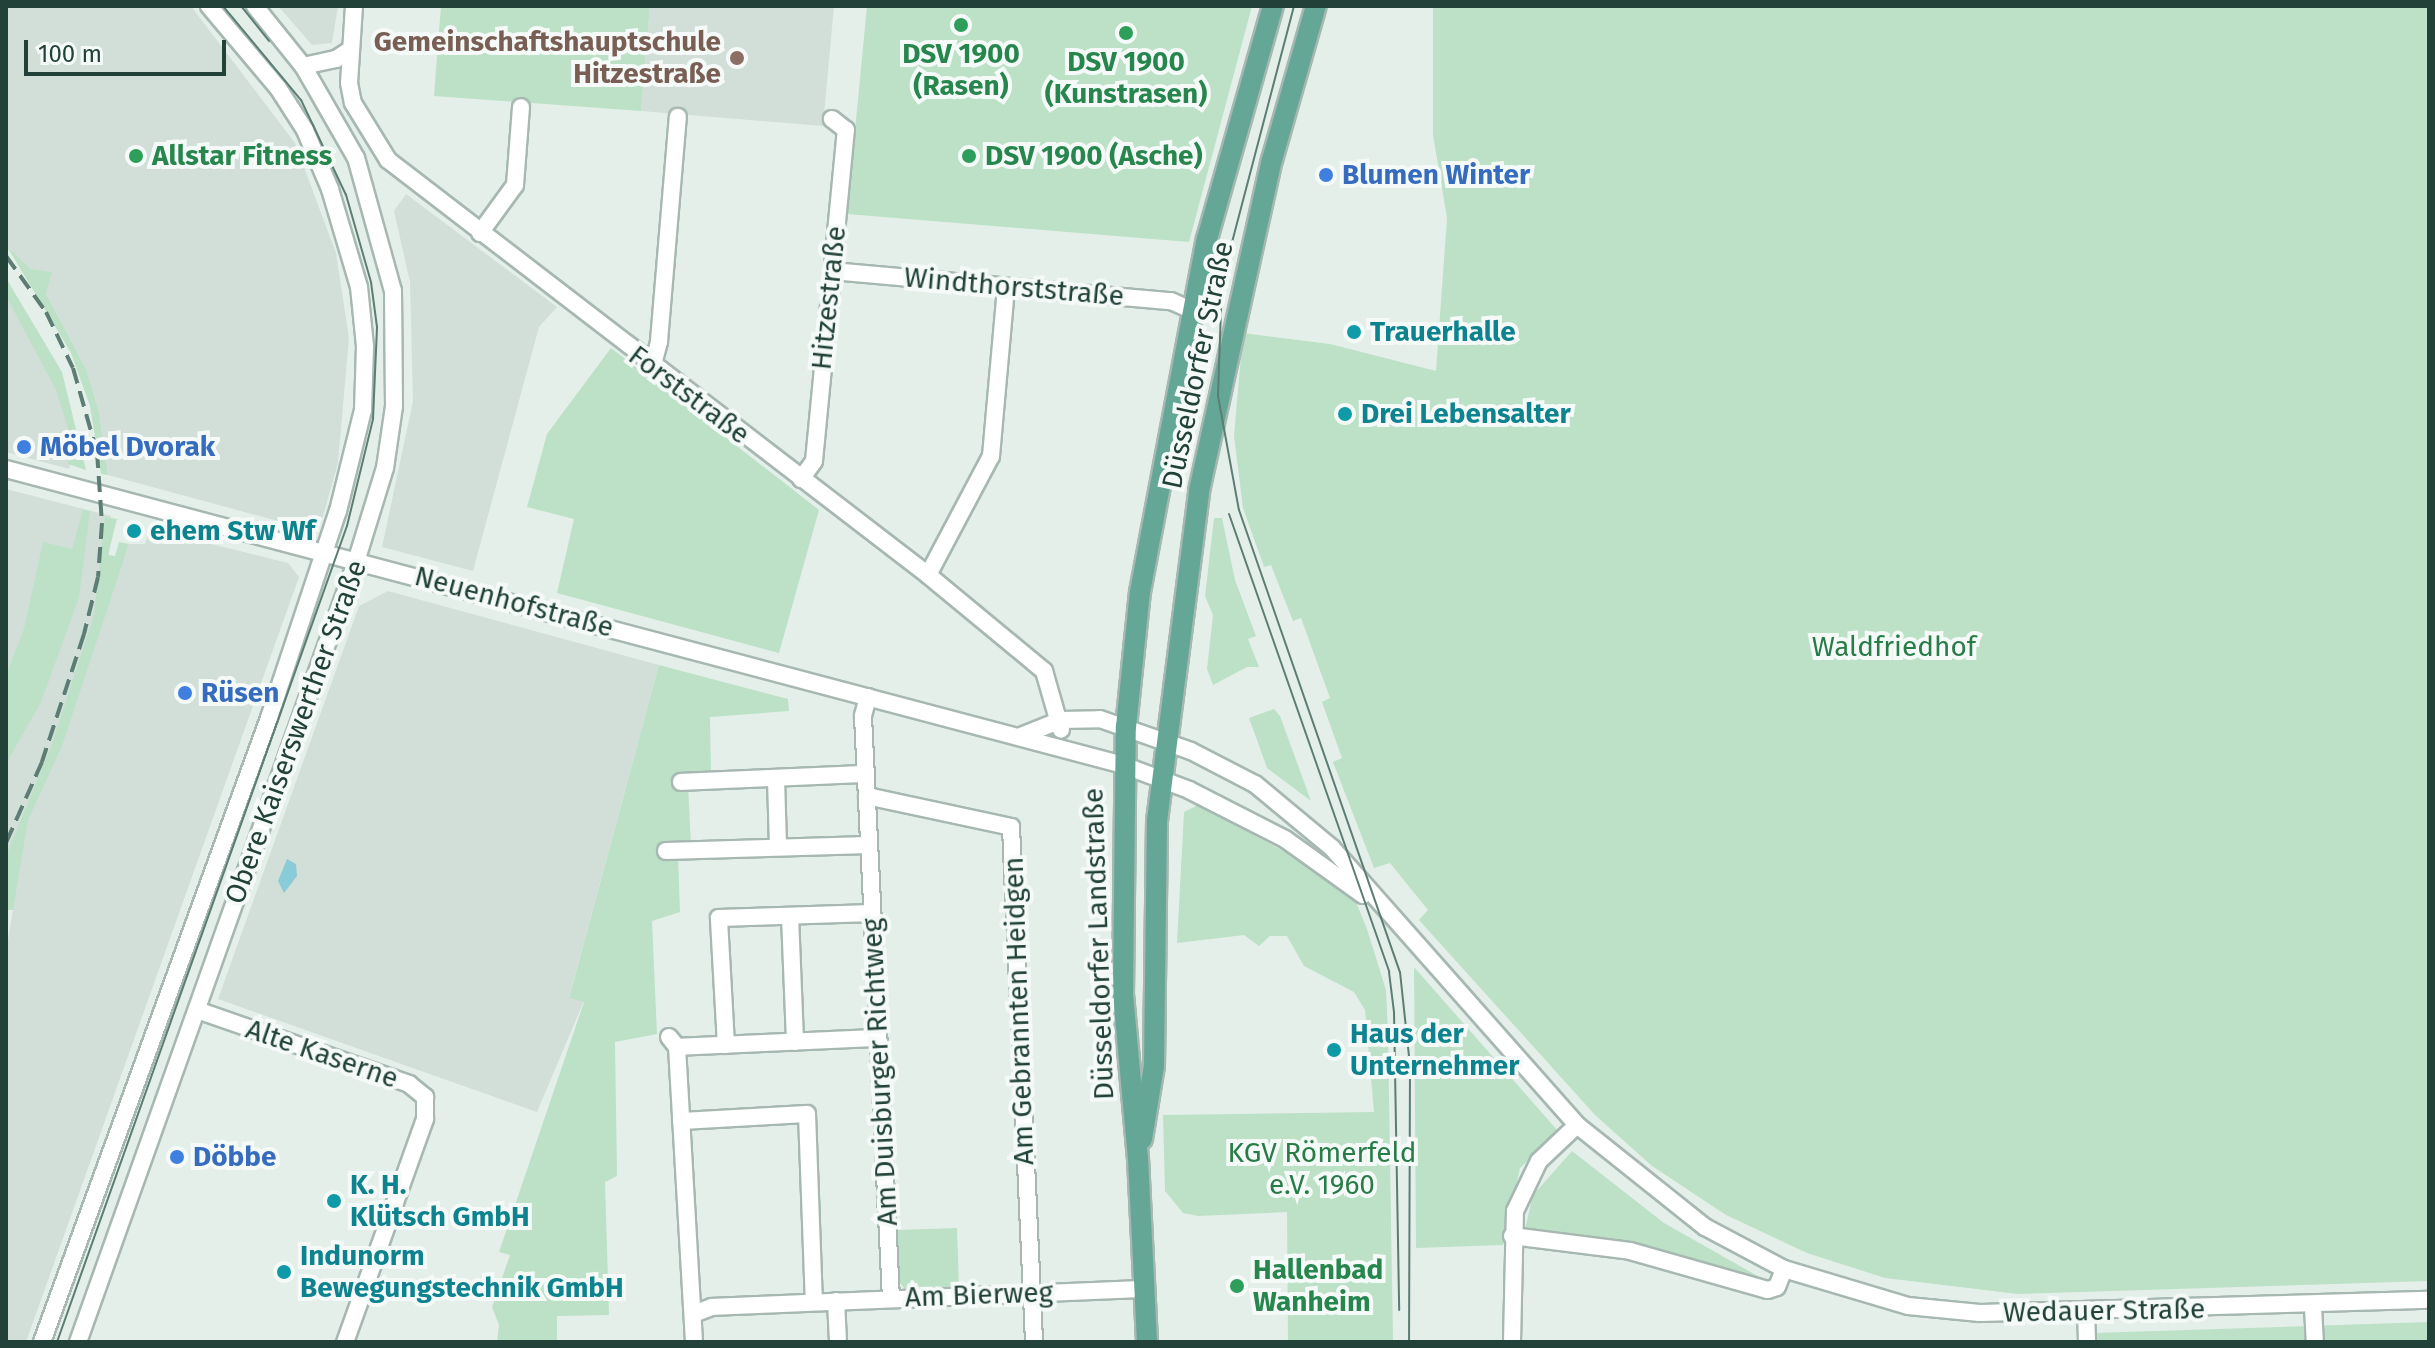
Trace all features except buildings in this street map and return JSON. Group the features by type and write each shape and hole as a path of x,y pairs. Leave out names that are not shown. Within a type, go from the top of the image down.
{"main road":[{"name":"Düsseldorfer Straße","path":"1126,727 1140,592 1193,311 1235,130 1273,6"},
{"name":"Düsseldorfer Straße","path":"1166,741 1205,462 1272,160 1316,6"},
{"name":"Düsseldorfer Landstraße","path":"1126,727 1123,765 1123,994 1138,1159 1147,1342"},
{"name":"Düsseldorfer Landstraße","path":"1138,1159 1154,1066 1161,780 1166,741"}],"street":[{"name":"Obere Kaiserswerther Straße","path":"42,1342 216,868 354,458 365,346 347,236 305,130 278,88 209,6"},
{"path":"255,6 303,66 336,59 350,50"},
{"name":"Forststraße","path":"354,6 350,50 353,103 375,146 652,368 928,575 1044,671 1061,720"},
{"name":"Obere Kaiserswerther Straße","path":"78,1342 356,562 385,468 394,406 393,291 356,158 332,111 303,66"},
{"path":"480,233 515,185 521,107"},
{"path":"652,368 661,327 678,117"},
{"name":"Hitzestraße","path":"801,479 814,461 846,130 832,119"},
{"name":"Windthorststraße","path":"832,271 1171,301 1193,311"},
{"path":"928,575 991,456 1006,287"},
{"name":"Neuenhofstraße","path":"6,469 1021,736 1123,765 1161,780"},
{"name":"Am Duisburger Richtweg","path":"868,697 863,716 891,1299"},
{"path":"1021,736 1061,720 1100,719 1126,727"},
{"path":"1061,720 1061,747"},
{"name":"Wedauer Straße","path":"1126,727 1228,769 1280,802 1332,848 1577,1125 1705,1227 1784,1269 1908,1306 1980,1313 2313,1307 2429,1300"},
{"path":"681,782 866,774"},
{"path":"776,779 778,847"},
{"name":"Wedauer Straße","path":"1161,780 1285,839 1393,918"},
{"name":"Am Gebrannten Heidgen","path":"867,796 1011,827 1034,1342"},
{"path":"666,851 869,845"},
{"path":"726,1045 719,918 872,913"},
{"path":"790,916 795,1042"},
{"name":"Alte Kaserne","path":"197,1010 409,1084 425,1097 425,1119 345,1342"},
{"path":"694,1342 696,1313 690,1305 681,1121 673,1042 726,1045 878,1038"},
{"path":"681,1121 807,1114 814,1302"},
{"path":"1512,1342 1512,1236 1525,1182 1577,1125"},
{"path":"1512,1236 1630,1251 1768,1290 1777,1287 1784,1269"},
{"name":"Am Bierweg","path":"696,1313 705,1307 1145,1289"},
{"path":"836,1301 838,1342"},
{"path":"2313,1307 2315,1342"},
{"path":"2086,1312 2087,1342"}],"shaded area":[{"path":"6,6 191,6 295,143 336,253 349,338 338,463 321,523 307,529 108,475 99,412 86,369 43,287 6,244"},
{"path":"278,6 338,6 332,43 312,45"},
{"name":"Gemeinschaftshauptschule Hitzestraße","path":"650,6 834,6 823,126 641,111"},
{"path":"406,194 557,307 539,327 473,571 382,547 413,401 410,282 394,211"},
{"path":"6,288 53,376 76,441 69,469 6,452"},
{"path":"6,489 111,516 108,572 91,655 129,544 145,544 150,529 288,563 299,577 26,1342 6,1342 6,951 13,910 6,910"},
{"path":"388,591 659,665 569,997 584,1001 537,1112 218,999 359,606"}],"green space":[{"path":"441,6 650,6 641,111 434,96"},
{"path":"867,6 1252,6 1189,242 847,214"},
{"name":"Waldfriedhof","path":"1433,6 2429,6 2429,1281 2018,1294 1885,1278 1807,1253 1726,1215 1652,1166 1595,1115 1419,920 1428,910 1390,863 1374,868 1333,762 1342,758 1322,702 1330,698 1301,618 1293,621 1271,565 1264,567 1243,508 1234,436 1243,333 1330,344 1436,371 1447,218 1433,135"},
{"path":"6,245 30,269 52,272 46,293 86,369 99,412 108,475 101,474 90,406 71,353"},
{"path":"6,278 62,372 86,470 68,464 73,442 65,439 68,428 56,390 6,296"},
{"path":"611,348 819,510 779,653 557,593 574,519 527,507 547,434"},
{"path":"83,510 90,511 79,598 41,702 6,764 6,675 24,629 43,542 72,549"},
{"path":"105,517 117,519 108,555 115,556 119,542 129,544 62,746 28,820 13,910 6,910 6,856 51,747 94,615"},
{"path":"1214,518 1222,518 1235,580 1256,636 1248,639 1259,667 1247,667 1213,685 1207,669 1213,615 1205,596"},
{"path":"659,665 788,699 789,711 710,717 711,773 688,785 691,844 678,857 680,912 652,921 657,1034 615,1042 617,1176 605,1182 609,1315 557,1316 557,1342 497,1342 499,1325 492,1307 510,1255 499,1252 584,1002 569,998"},
{"path":"1274,709 1280,716 1311,801 1267,768 1249,718"},
{"name":"KGV Römerfeld e.V. 1960","path":"1198,805 1321,871 1354,897 1367,929 1386,990 1393,1342 1288,1342 1287,1212 1198,1216 1183,1213 1165,1191 1163,1115 1374,1112 1365,1010 1354,992 1304,966 1287,936 1270,936 1259,946 1244,935 1177,943 1184,812"},
{"path":"1414,967 1558,1131 1520,1168 1503,1245 1416,1248"},
{"path":"1572,1151 1664,1223 1770,1283 1524,1233 1533,1195"},
{"path":"957,1228 959,1288 906,1290 899,1282 897,1230"},
{"path":"2429,1322 2429,1342 2095,1342 2094,1333"}],"water":[{"path":"287,859 296,864 297,876 284,893 278,881"}],"tram line":[{"path":"57,1342 347,526 373,419 377,327 371,282 346,195 301,100 223,6"},
{"path":"241,6 269,41"},
{"path":"1294,6 1222,281 1218,396 1239,510 1400,972 1410,1066 1409,1342"},
{"path":"1229,514 1389,972 1394,1012 1399,1310"}],"railway":[{"path":"6,256 46,312 73,368 97,452 102,523 98,577 84,634 42,762 6,843"}],"place":[{"name":"DSV 1900 (Rasen)","path":"961,25"},
{"name":"DSV 1900 (Kunstrasen)","path":"1126,33"},
{"name":"Gemeinschaftshauptschule Hitzestraße","path":"737,58"},
{"name":"Allstar Fitness","path":"136,156"},
{"name":"DSV 1900 (Asche)","path":"969,156"},
{"name":"Blumen Winter","path":"1326,175"},
{"name":"Trauerhalle","path":"1354,332"},
{"name":"Drei Lebensalter","path":"1345,414"},
{"name":"Möbel Dvorak","path":"24,447"},
{"name":"ehem Stw Wf","path":"134,531"},
{"name":"Rüsen","path":"185,693"},
{"name":"Haus der Unternehmer","path":"1334,1050"},
{"name":"Döbbe","path":"177,1157"},
{"name":"K. H. Klütsch GmbH","path":"334,1201"},
{"name":"Indunorm Bewegungstechnik GmbH","path":"284,1272"},
{"name":"Hallenbad Wanheim","path":"1237,1286"}]}
